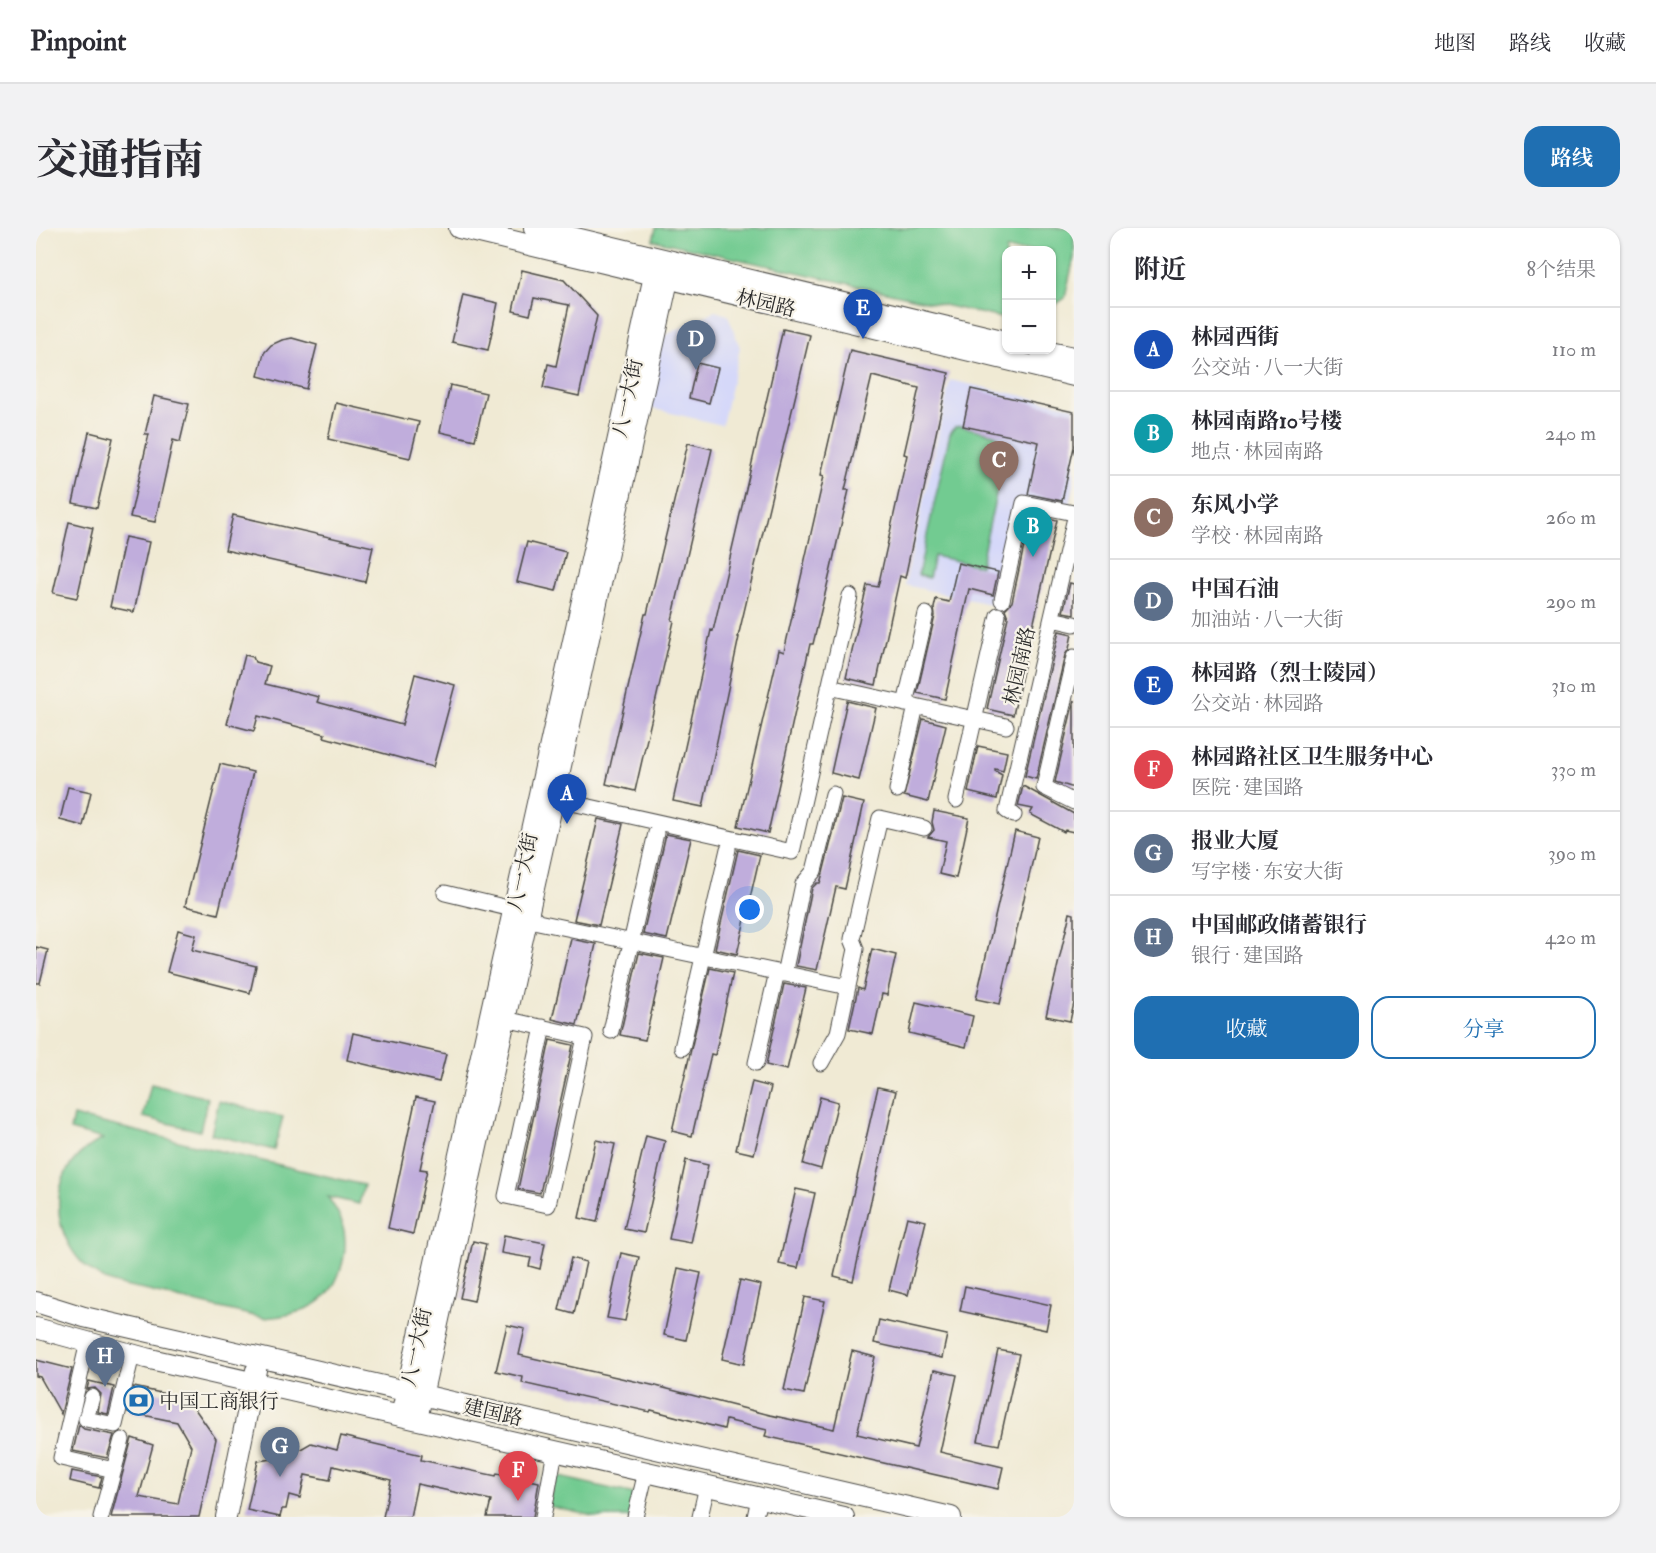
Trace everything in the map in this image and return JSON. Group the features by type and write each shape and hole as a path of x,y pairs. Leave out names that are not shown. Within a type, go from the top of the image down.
{"main road":[{"name":"林园路","path":"459,228 1002,340"},
{"name":"林园路","path":"534,228 663,269 1074,376"},
{"name":"八一大街","path":"414,1394 506,1018 521,911 555,794 663,269"},
{"name":"八一大街","path":"409,1418 663,269"},
{"path":"1056,353 1074,357"},
{"name":"建国路","path":"36,1302 84,1317 951,1517"},
{"name":"建国路","path":"36,1328 253,1383 844,1517"},
{"path":"226,1517 258,1357"},
{"path":"707,1486 713,1462"}],"street":[{"path":"1002,600 1024,503 1074,513"},
{"name":"林园南路","path":"1014,815 1007,811 1074,522"},
{"path":"555,794 792,852 850,596"},
{"path":"897,790 926,614"},
{"path":"956,800 998,615"},
{"path":"1052,619 1074,624"},
{"path":"1074,657 1044,787 1074,802"},
{"path":"829,687 1006,726"},
{"path":"555,794 729,828"},
{"path":"756,1063 803,884 814,871 833,794"},
{"path":"821,1063 838,1033 856,949 852,939 880,818 924,828"},
{"path":"611,1032 656,833"},
{"path":"682,1048 728,849"},
{"path":"445,893 521,911 538,922 848,987"},
{"path":"506,1018 585,1037 548,1205 506,1196 543,1027"},
{"path":"88,1342 61,1458 114,1470"},
{"path":"92,1398 86,1419 115,1425 132,1354"},
{"path":"101,1517 122,1440"},
{"path":"543,1517 555,1451"},
{"path":"635,1517 646,1472"},
{"path":"700,1517 707,1486"},
{"path":"755,1517 759,1498"}],"shaded area":[{"path":"715,311 728,315 740,348 722,425 646,407 662,337"},
{"path":"950,380 1074,407 1074,485 1069,509 1018,498 994,605 905,585"}],"green space":[{"path":"656,228 1074,228 1074,257 1065,298 1056,304 1056,246 1002,246 1002,318 653,240"},
{"path":"960,426 994,434 998,437 1005,455 980,566 934,556 929,578 918,575 950,433 955,427"},
{"path":"151,1084 208,1098 200,1131 143,1117"},
{"path":"219,1101 283,1117 274,1150 211,1134"},
{"path":"73,1116 364,1185 359,1204 328,1197 338,1212 344,1233 343,1258 335,1282 320,1301 310,1307 287,1315 264,1318 105,1280 84,1265 76,1256 64,1234 61,1222 59,1197 67,1170 78,1155 103,1139 70,1130"},
{"path":"555,1476 635,1494 630,1517 597,1517 548,1506"}],"building":[{"path":"522,270 564,280 597,316 579,396 543,388 548,364 556,366 569,305 534,298 530,315 513,311"},
{"path":"463,295 498,303 488,350 452,342"},
{"path":"783,329 810,335 738,637 703,807 673,801 711,630 713,631"},
{"path":"292,338 317,345 306,389 258,376 264,353 271,345"},
{"path":"850,350 949,373 905,578 900,576 876,685 846,678 867,585 878,587 919,388 872,376 845,490 849,490 813,644 810,644 768,833 738,826 779,650 784,652"},
{"path":"697,363 718,368 709,403 689,398"},
{"path":"450,385 486,393 475,440 440,432"},
{"path":"971,389 1074,412 1074,447 1062,501 1028,494 1039,442 963,426"},
{"path":"154,396 189,404 180,442 173,440 155,522 130,517 149,434 145,434"},
{"path":"336,403 419,422 410,458 328,439"},
{"path":"89,432 113,438 97,508 73,503"},
{"path":"688,443 712,449 635,791 606,784 645,614 647,614"},
{"path":"1031,514 1057,520 1013,715 987,709 1008,617 1005,609 1012,602"},
{"path":"233,515 373,547 365,582 225,550"},
{"path":"69,522 93,528 77,598 53,593"},
{"path":"125,537 149,542 134,612 110,607"},
{"path":"527,542 566,552 556,591 517,582"},
{"path":"958,563 998,572 993,595 969,589 945,699 917,693 935,616 936,599 949,602"},
{"path":"1070,583 1074,584 1074,614 1063,612"},
{"path":"1059,631 1072,634 1036,779 1025,776"},
{"path":"245,655 253,657 255,662 270,666 265,684 319,697 317,702 402,725 415,674 455,685 433,767 258,716 254,731 227,724"},
{"path":"1074,700 1074,788 1055,782"},
{"path":"847,701 876,708 859,780 831,773"},
{"path":"923,719 946,725 928,802 904,796"},
{"path":"978,746 1007,752 1003,771 995,769 1002,775 997,799 968,792"},
{"path":"220,764 253,772 218,914 185,906"},
{"path":"1023,786 1074,814 1074,832 1065,830 1064,832 1030,814 1033,809 1018,806"},
{"path":"68,787 91,792 83,826 60,820"},
{"path":"842,798 864,803 845,889 836,887 817,970 796,966 812,888 820,883"},
{"path":"934,811 969,818 956,878 939,874 946,841 928,837 934,830 932,822"},
{"path":"598,819 623,824 599,925 574,920"},
{"path":"1015,831 1038,837 1000,1004 976,999"},
{"path":"666,834 691,839 667,939 643,934"},
{"path":"738,850 760,855 737,954 715,949"},
{"path":"1070,913 1074,914 1074,1003 1070,1021 1046,1016"},
{"path":"178,930 196,935 192,950 256,966 250,993 167,972"},
{"path":"571,939 596,944 577,1025 552,1019"},
{"path":"36,947 48,950 40,983 36,983"},
{"path":"872,949 896,955 887,995 882,994 873,1034 849,1029 858,988 863,990"},
{"path":"639,953 664,958 645,1040 620,1035"},
{"path":"710,968 733,973 715,1055 711,1054 692,1136 672,1131"},
{"path":"784,984 806,988 787,1070 766,1065"},
{"path":"916,1002 973,1016 966,1047 909,1033"},
{"path":"353,1033 446,1054 439,1082 347,1060"},
{"path":"550,1040 573,1045 540,1193 518,1189"},
{"path":"752,1082 771,1087 754,1154 736,1150"},
{"path":"878,1087 896,1091 853,1281 834,1276"},
{"path":"416,1097 435,1101 420,1169 427,1170 413,1234 388,1228"},
{"path":"820,1097 838,1102 821,1169 803,1164"},
{"path":"646,1136 665,1141 644,1233 624,1229"},
{"path":"596,1140 615,1144 597,1222 579,1218"},
{"path":"686,1160 708,1165 691,1243 669,1239"},
{"path":"796,1189 815,1193 798,1268 779,1264"},
{"path":"907,1217 926,1221 908,1295 889,1290"},
{"path":"504,1235 545,1243 540,1269 529,1266 531,1258 501,1253"},
{"path":"473,1241 486,1244 474,1301 460,1298"},
{"path":"621,1253 639,1257 625,1321 607,1318"},
{"path":"571,1258 586,1262 574,1314 559,1310"},
{"path":"678,1268 701,1273 686,1340 664,1335"},
{"path":"740,1280 761,1285 744,1364 722,1359"},
{"path":"965,1286 1051,1305 1046,1330 960,1311"},
{"path":"805,1297 825,1301 804,1394 784,1390"},
{"path":"879,1320 947,1335 942,1358 874,1343"},
{"path":"507,1325 525,1329 519,1355 834,1429 852,1351 875,1357 857,1434 916,1448 934,1370 957,1375 940,1452 1003,1467 998,1489 765,1436 767,1430 726,1420 724,1429 651,1410 650,1412 522,1383 523,1377 496,1371"},
{"path":"998,1350 1019,1354 999,1445 978,1441"},
{"path":"36,1360 72,1369 61,1414 40,1377 36,1376"},
{"path":"89,1381 114,1387 108,1414 98,1412 101,1394 95,1388 87,1389"},
{"path":"134,1387 188,1399 216,1439 199,1517 111,1517 132,1438 153,1445 139,1497 178,1504 191,1446 177,1422 128,1412"},
{"path":"79,1425 84,1429 114,1435 107,1458 73,1451"},
{"path":"341,1436 422,1455 421,1460 496,1476 497,1473 539,1482 533,1517 487,1517 491,1500 417,1484 410,1517 383,1517 391,1480 333,1466 330,1480 305,1475 300,1498 289,1495 286,1509 282,1509 280,1517 247,1510 258,1461 287,1457 311,1443 337,1450"},
{"path":"72,1471 102,1477 99,1488 70,1481"}],"place":[{"name":"林园路（烈士陵园）","path":"863,339"},
{"name":"中国石油","path":"696,370"},
{"name":"东风小学","path":"999,491"},
{"name":"林园南路10号楼","path":"1033,557"},
{"name":"林园西街","path":"567,824"},
{"name":"中国邮政储蓄银行","path":"105,1387"},
{"name":"中国工商银行","path":"138,1401"},
{"name":"报业大厦","path":"280,1477"},
{"name":"林园路社区卫生服务中心","path":"518,1501"}]}
